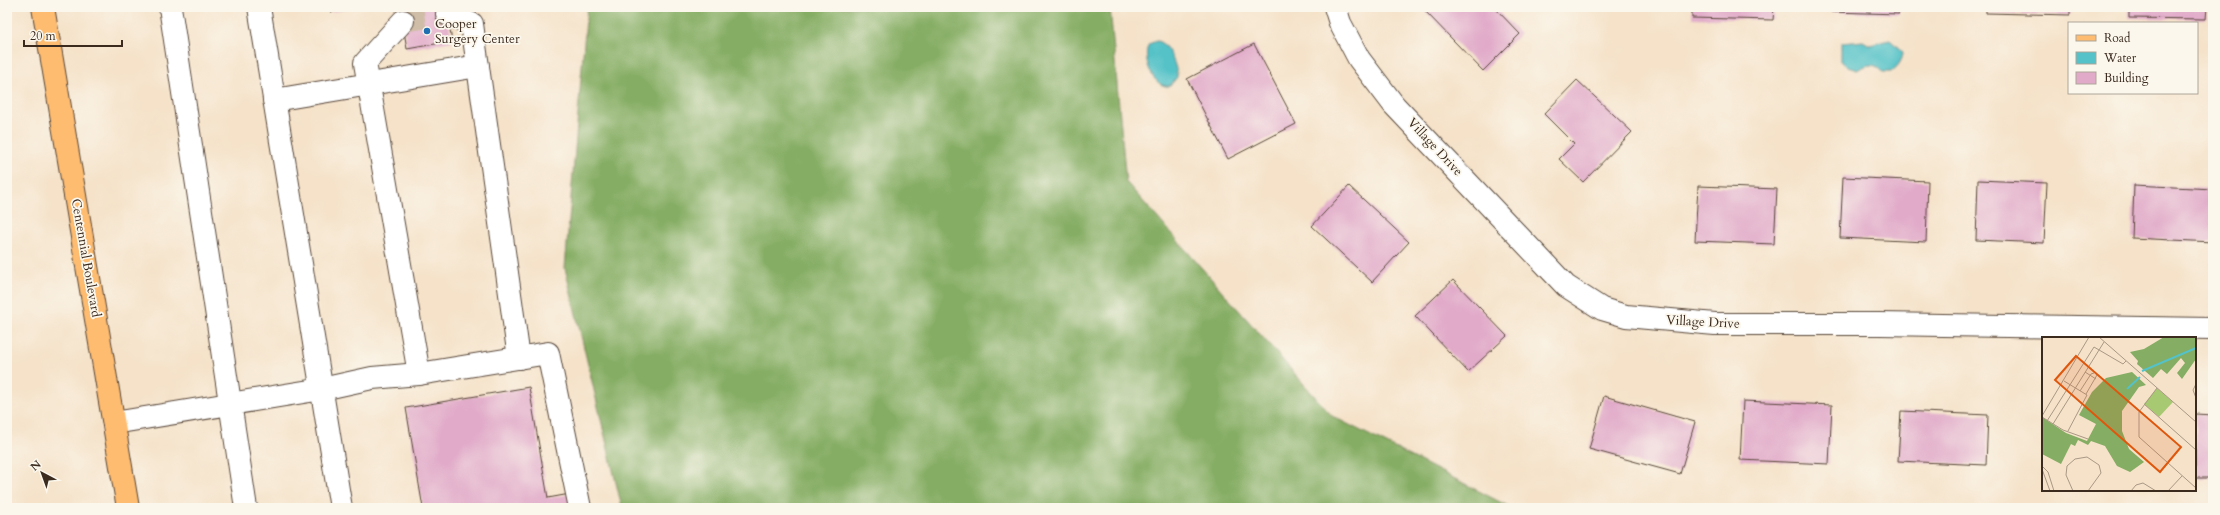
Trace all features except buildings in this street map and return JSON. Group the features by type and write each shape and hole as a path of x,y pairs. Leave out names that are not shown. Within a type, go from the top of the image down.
{"main road":[{"name":"Centennial Boulevard","path":"44,7 128,508"}],"street":[{"path":"170,7 246,508"},
{"path":"259,7 342,508"},
{"name":"Village Drive","path":"1335,7 1340,23 1359,59 1394,105 1566,286 1602,309 1626,316 1715,324 2213,329"},
{"path":"447,14 472,24 519,358"},
{"path":"402,21 365,63 419,374"},
{"path":"274,100 478,66"},
{"path":"114,423 322,389 372,378 419,374 548,353 580,508"}],"green space":[{"path":"587,7 1110,7 1126,182 1332,416 1512,508 622,508 565,268"}],"water":[{"path":"1890,40 1903,52 1899,64 1891,72 1883,72 1874,65 1864,66 1857,70 1848,67 1841,61 1841,43 1863,41 1870,45"},
{"path":"1156,41 1164,45 1168,50 1176,68 1177,77 1170,86 1164,86 1158,83 1150,71 1147,50 1149,44"}],"tunnel":[{"path":"403,21 447,14"}],"place":[{"name":"Cooper Surgery Center","path":"427,31"}]}
